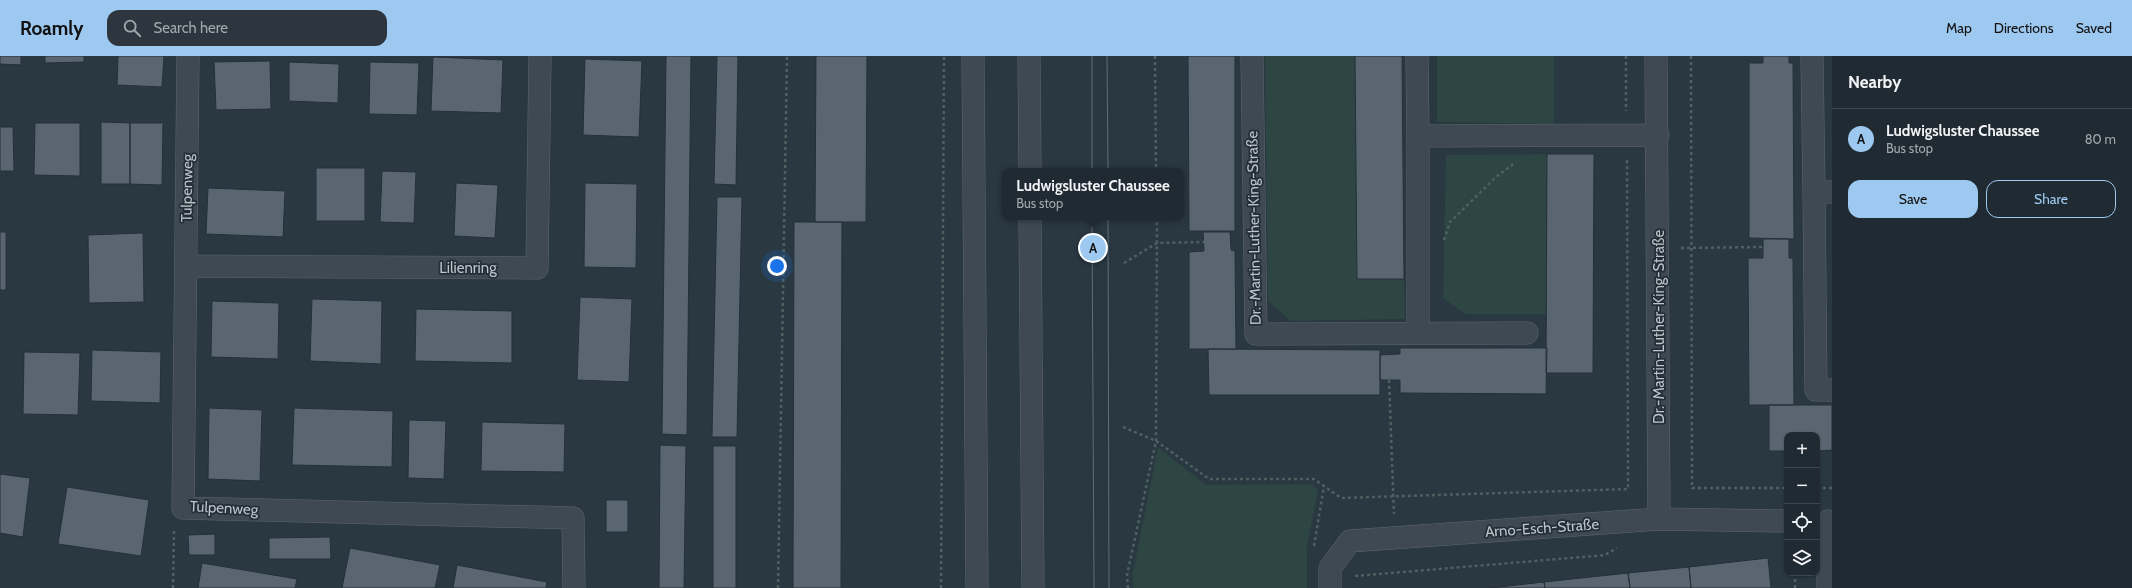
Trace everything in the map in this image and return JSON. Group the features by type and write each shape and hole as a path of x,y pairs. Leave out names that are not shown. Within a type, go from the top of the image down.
{"street":[{"name":"Tulpenweg","path":"188,56 183,508 573,518 574,588"},
{"name":"Lilienring","path":"186,266 537,268 540,56"},
{"path":"973,56 977,588"},
{"path":"1029,56 1030,168"},
{"name":"Dr.-Martin-Luther-King-Straße","path":"1252,56 1256,334 1527,333"},
{"path":"1417,56 1418,333"},
{"name":"Dr.-Martin-Luther-King-Straße","path":"1656,56 1659,248 1659,519"},
{"path":"1812,56 1823,192 1816,390 1832,390"},
{"path":"1418,136 1658,135"},
{"path":"1030,220 1033,588"},
{"name":"Arno-Esch-Straße","path":"1330,588 1330,568 1350,541 1659,519 1784,521"},
{"path":"1826,521 1828,588"}],"path":[{"path":"778,588 787,56"},
{"path":"942,588 944,56"},
{"path":"1155,56 1156,168"},
{"path":"1123,427 1156,441 1209,479 1314,479 1341,498 1393,498 1628,489 1626,56"},
{"path":"1691,56 1692,488 1784,488"},
{"path":"1443,244 1450,222 1496,177 1520,159"},
{"path":"1128,588 1127,575 1156,441 1157,220"},
{"path":"1124,263 1157,243 1204,242"},
{"path":"1659,248 1763,248"},
{"path":"1389,380 1395,538"},
{"path":"1820,488 1832,488"},
{"path":"173,588 174,517 183,508"},
{"path":"1795,576 1795,588"}],"green space":[{"path":"1265,56 1355,56 1357,279 1404,279 1405,319 1291,321 1268,301"},
{"path":"1437,56 1554,56 1554,124 1437,122"},
{"path":"1547,154 1546,314 1465,314 1443,298 1446,155"},
{"path":"1158,447 1206,485 1312,484 1318,491 1307,547 1307,588 1133,588 1133,572"}],"building":[{"path":"0,56 21,56 21,65 0,64"},
{"path":"45,56 84,56 84,62 45,63"},
{"path":"118,56 164,56 162,87 117,85"},
{"path":"666,56 691,56 687,435 662,434"},
{"path":"717,56 738,56 736,185 714,184"},
{"path":"816,56 867,56 866,222 815,222"},
{"path":"1188,56 1235,56 1235,231 1189,231"},
{"path":"1355,56 1402,56 1404,279 1357,279"},
{"path":"1763,56 1789,56 1789,63 1793,63 1794,239 1749,238 1749,63 1763,63"},
{"path":"433,57 503,60 501,113 431,111"},
{"path":"585,59 642,61 639,137 583,135"},
{"path":"270,61 271,109 216,110 214,62"},
{"path":"289,62 339,64 338,103 289,101"},
{"path":"370,62 419,63 417,115 369,114"},
{"path":"101,122 130,123 130,184 101,184"},
{"path":"35,123 80,123 80,176 34,175"},
{"path":"130,123 163,123 162,185 130,184"},
{"path":"0,127 13,127 14,171 0,171"},
{"path":"1547,154 1594,154 1593,373 1546,373"},
{"path":"316,168 365,168 365,221 316,221"},
{"path":"382,171 416,172 414,223 380,222"},
{"path":"456,183 498,185 495,238 454,236"},
{"path":"585,183 637,184 636,268 584,267"},
{"path":"208,188 285,191 283,237 206,234"},
{"path":"717,197 742,197 737,437 712,437"},
{"path":"794,222 842,222 841,588 793,588"},
{"path":"0,232 6,232 6,290 0,290"},
{"path":"1203,232 1230,232 1231,250 1235,251 1236,349 1189,349 1189,252 1204,251"},
{"path":"143,233 144,302 89,303 88,235"},
{"path":"1763,239 1789,239 1789,258 1793,258 1794,405 1749,405 1748,258 1763,258"},
{"path":"580,297 632,299 629,382 577,380"},
{"path":"312,299 382,301 381,364 310,361"},
{"path":"212,301 279,303 278,359 211,357"},
{"path":"416,309 512,311 512,363 415,361"},
{"path":"1400,348 1547,348 1546,394 1400,393 1400,380 1380,380 1380,355 1400,354"},
{"path":"1208,349 1380,350 1380,395 1209,395"},
{"path":"92,350 161,352 160,403 91,401"},
{"path":"24,352 80,353 78,415 23,414"},
{"path":"1769,405 1832,405 1832,450 1820,451 1820,432 1784,432 1784,451 1769,451"},
{"path":"209,408 262,410 260,481 208,479"},
{"path":"294,408 393,411 392,467 292,465"},
{"path":"409,420 446,421 444,479 408,478"},
{"path":"482,422 565,424 564,472 481,471"},
{"path":"660,445 686,446 684,588 659,588"},
{"path":"713,446 736,446 736,588 713,588"},
{"path":"0,474 30,478 23,537 0,533"},
{"path":"67,487 149,500 141,556 58,544"},
{"path":"606,500 628,500 628,532 606,532"},
{"path":"215,534 215,555 189,555 188,535"},
{"path":"330,537 331,559 269,559 269,538"},
{"path":"350,548 440,565 435,588 342,588"},
{"path":"1768,558 1771,588 1691,588 1689,567"},
{"path":"202,563 297,579 295,588 198,588"},
{"path":"457,565 547,582 546,588 453,588"},
{"path":"1689,567 1691,588 1630,588 1628,573"},
{"path":"1628,573 1630,588 1545,588 1544,582"},
{"path":"1544,582 1545,588 1490,588"}],"tram line":[{"path":"1092,56 1092,168"},
{"path":"1107,56 1108,168"},
{"path":"1092,220 1094,588"},
{"path":"1108,220 1109,588"}],"place":[{"name":"Ludwigsluster Chaussee","path":"1093,248"}]}
